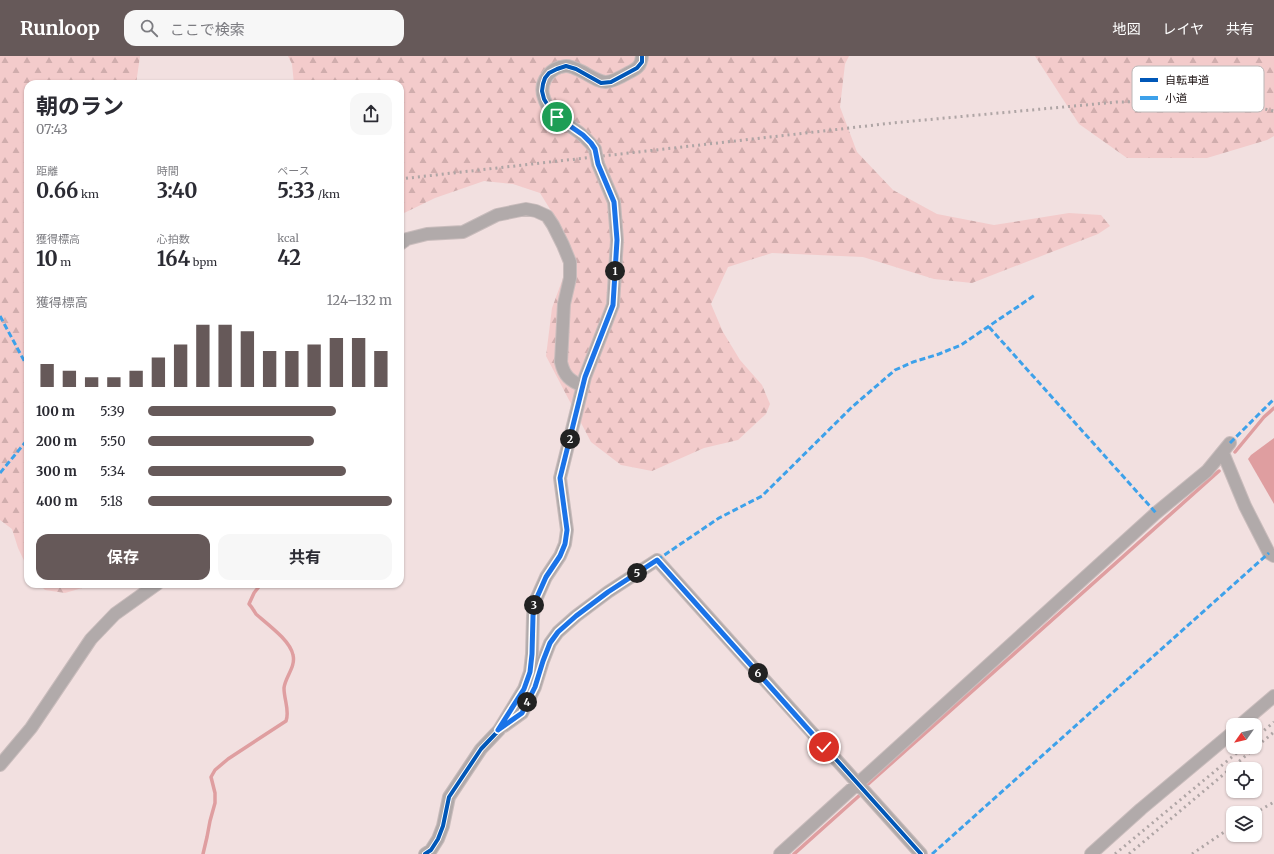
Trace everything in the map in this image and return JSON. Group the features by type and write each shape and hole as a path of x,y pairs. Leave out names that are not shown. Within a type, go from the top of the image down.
{"street":[{"path":"425,854 431,850 438,839 443,826 448,797 481,749 498,730 524,689 530,672 534,604 546,577 560,556 565,544 567,530 560,478 582,386 613,305 617,240 614,202 598,164 595,149 583,135 557,117 550,109 544,99 542,91 543,84 549,73 557,68 566,66 576,69 602,83 611,82 637,68 642,62 642,56"},
{"path":"404,242 427,234 463,232 497,215 526,209 536,211 547,216 553,224 570,262 570,278 564,304 561,362 568,378 582,386"},
{"path":"780,854 1156,513 1207,471 1226,448 1248,512 1269,553 1274,556"},
{"path":"498,730 522,713 535,687 550,643 558,632 576,616 608,592 657,560 921,854"},
{"path":"0,765 31,728 91,639 116,614 152,588"},
{"path":"1248,718 1274,696"},
{"path":"1091,854 1141,809 1226,738"}],"green space":[{"path":"0,56 140,56 137,80 24,80 24,561 12,529 0,520"},
{"path":"288,56 849,56 845,64 840,107 857,152 893,190 937,214 994,225 1069,213 1101,215 1110,226 1098,234 972,283 934,279 863,257 772,253 728,267 711,304 723,332 740,360 762,385 770,404 766,414 738,440 704,448 652,471 621,465 591,442 546,356 552,308 570,259 558,222 540,193 513,184 484,181 435,198 404,213 404,80 294,80 292,64"},
{"path":"1035,56 1274,56 1274,136 1267,140 1207,158 1127,158 1079,124"},
{"path":"43,588 82,588 65,593 45,590"}],"shaded area":[{"path":"1274,438 1274,504 1248,459 1251,455"}],"waterway":[{"path":"1235,452 1264,417 1274,408"},
{"path":"867,785 1219,471"},
{"path":"203,854 215,803 215,793 211,777 215,770 228,759 286,721 287,717 284,688 294,659 288,644 272,627 256,614 249,604 258,588"},
{"path":"794,854 860,795"}],"railway":[{"path":"404,179 892,123 1132,102"},
{"path":"1264,109 1274,111"},
{"path":"1262,732 1274,722"},
{"path":"1129,854 1274,732"},
{"path":"1115,854 1236,754"},
{"path":"1262,809 1274,802"},
{"path":"1192,854 1226,831"}],"marked path":[{"path":"657,560 719,518 762,496 852,407 895,370 961,345 1035,295"},
{"path":"0,316 24,361"},
{"path":"989,327 1156,513"},
{"path":"1230,443 1274,399"},
{"path":"0,473 24,444"},
{"path":"932,854 1269,553"}],"cycle path":[{"path":"425,854 431,850 438,839 443,826 449,797 481,749 499,730 524,689 530,672 534,604 546,577 560,556 565,544 567,530 560,478 585,377 613,305 617,240 614,202 598,164 595,149 583,135 557,117 550,109 544,99 542,91 543,84 549,73 566,66 576,69 601,83 611,82 637,68 642,62 642,56"},
{"path":"503,727 522,713 535,687 550,643 558,632 576,616 608,592 657,560 921,854"}],"route":[{"path":"557,117 583,135 591,143 595,149 598,164 614,202 617,240 613,305 585,377 560,478 567,530 565,544 560,556 546,577 534,604 530,672 524,689 498,730 522,713 535,687 550,643 558,632 576,616 608,592 657,560 824,747"}]}
